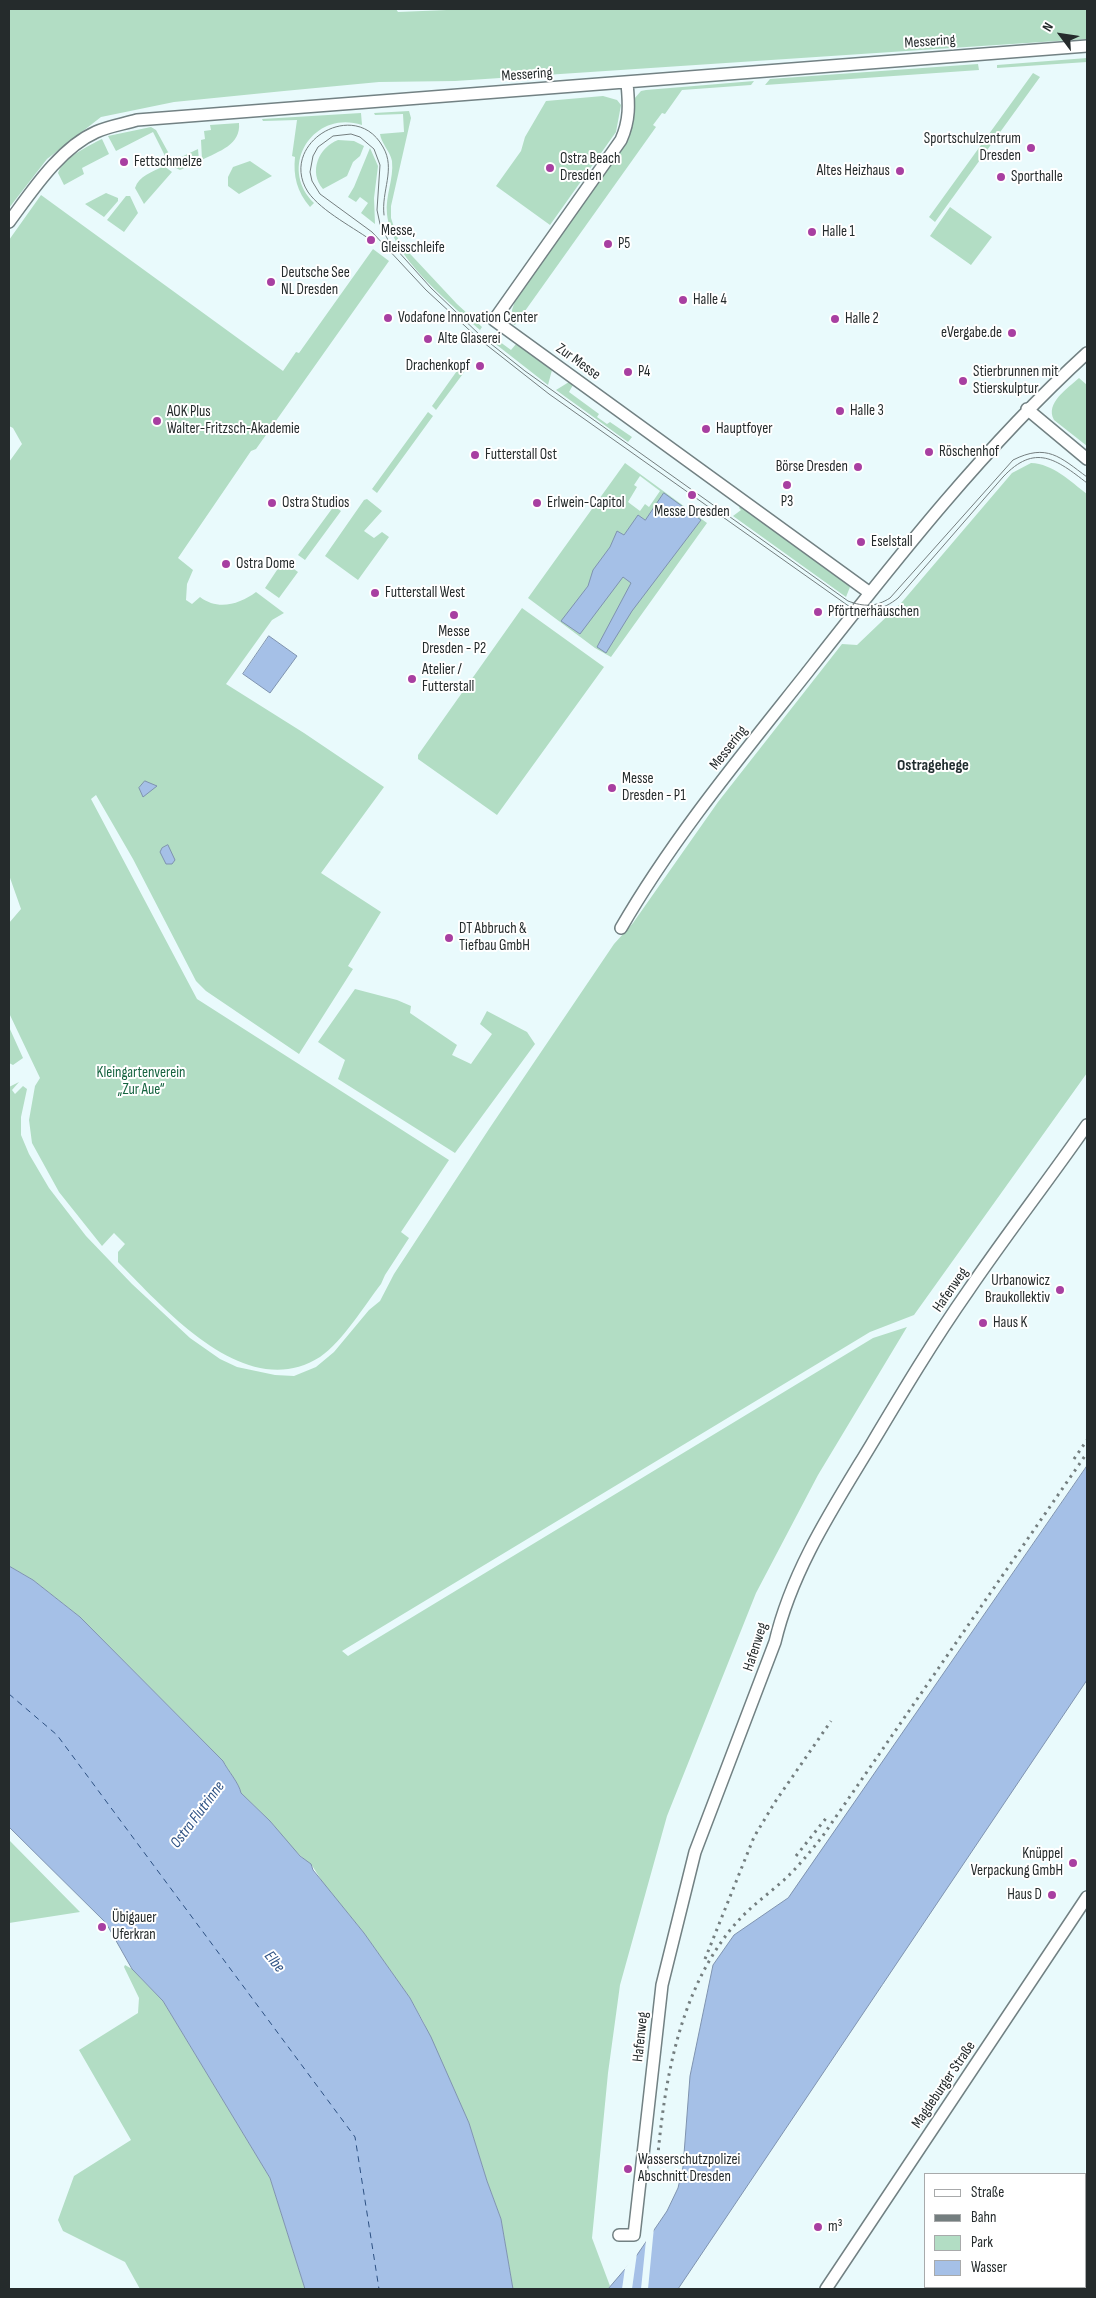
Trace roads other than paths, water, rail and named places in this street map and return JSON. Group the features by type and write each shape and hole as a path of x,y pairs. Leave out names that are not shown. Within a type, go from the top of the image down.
{"street":[{"name":"Messering","path":"9,222 39,181 60,157 96,132 137,120 1087,46"},
{"name":"Zur Messe","path":"627,83 629,112 627,125 621,140 494,320 870,593"},
{"path":"1087,353 1027,409 1087,459"},
{"name":"Messering","path":"621,928 667,856 708,800 870,593 1027,409"},
{"name":"Hafenweg","path":"619,2235 634,2235 662,1985 696,1852 775,1642 782,1614 796,1578 842,1493 935,1340 969,1289 1087,1125"},
{"name":"Magdeburger Straße","path":"826,2289 1087,1897"}],"water":[{"path":"664,493 701,520 632,611 606,653 597,647 631,583 623,577 580,634 561,621 588,586 593,570 610,547 617,531 624,535 638,515 645,520"},
{"path":"269,636 297,656 270,693 243,674"},
{"path":"145,781 157,786 143,797 139,788"},
{"path":"168,845 175,860 172,864 166,864 160,852 162,848"},
{"path":"1087,1466 1087,1680 678,2289 608,2289 637,2255 667,2211 678,2188 683,2167 690,2076 713,1965 734,1935 788,1898"},
{"path":"9,1566 33,1580 80,1617 223,1761 241,1793 270,1821 300,1856 311,1864 313,1870 364,1933 410,1998 431,2037 469,2123 501,2219 513,2289 305,2289 270,2178 163,2001 132,1969 106,1923 9,1827"}],"tram line":[{"path":"375,243 330,213 308,192 301,174 303,158 311,143 323,132 339,126 355,126 370,132 383,147 387,155 388,164 384,215"},
{"path":"1087,477 1061,458 1053,455 1035,453 1013,460 890,598 870,605 848,601 525,371 481,336 431,288 388,240 380,224 377,210 380,165 374,149 360,137 351,134 333,136 318,147 313,156 310,172 312,181 320,194 372,232 426,290 479,339 549,394 850,607 863,610 876,609 898,598 1003,477 1025,460 1045,458 1065,467 1087,483"}],"railway":[{"path":"1074,1459 1087,1440"},
{"path":"657,2165 664,2103 677,2041 686,2011 698,1982 713,1955 737,1922 789,1875 822,1837 1087,1453"},
{"path":"705,1959 754,1837 775,1802 831,1721"},
{"path":"796,1856 827,1817"}],"place":[{"name":"Sportschulzentrum Dresden","path":"1031,148"},
{"name":"Fettschmelze","path":"124,162"},
{"name":"Ostra Beach Dresden","path":"550,168"},
{"name":"Altes Heizhaus","path":"900,171"},
{"name":"Sporthalle","path":"1001,177"},
{"name":"Halle 1","path":"812,232"},
{"name":"Messe, Gleisschleife","path":"371,240"},
{"name":"P5","path":"608,244"},
{"name":"Deutsche See NL Dresden","path":"271,282"},
{"name":"Halle 4","path":"683,300"},
{"name":"Vodafone Innovation Center","path":"388,318"},
{"name":"Halle 2","path":"835,319"},
{"name":"eVergabe.de","path":"1012,333"},
{"name":"Alte Glaserei","path":"428,339"},
{"name":"Drachenkopf","path":"480,366"},
{"name":"P4","path":"628,372"},
{"name":"Stierbrunnen mit Stierskulptur","path":"963,381"},
{"name":"Halle 3","path":"840,411"},
{"name":"AOK Plus Walter-Fritzsch-Akademie","path":"157,421"},
{"name":"Hauptfoyer","path":"706,429"},
{"name":"Röschenhof","path":"929,452"},
{"name":"Futterstall Ost","path":"475,455"},
{"name":"Börse Dresden","path":"858,467"},
{"name":"P3","path":"787,485"},
{"name":"Messe Dresden","path":"692,495"},
{"name":"Ostra Studios","path":"272,503"},
{"name":"Erlwein-Capitol","path":"537,503"},
{"name":"Eselstall","path":"861,542"},
{"name":"Ostra Dome","path":"226,564"},
{"name":"Futterstall West","path":"375,593"},
{"name":"Pförtnerhäuschen","path":"818,612"},
{"name":"Messe Dresden - P2","path":"454,615"},
{"name":"Atelier / Futterstall","path":"412,679"},
{"name":"Messe Dresden - P1","path":"612,788"},
{"name":"DT Abbruch & Tiefbau GmbH","path":"449,938"},
{"name":"Urbanowicz Braukollektiv","path":"1060,1290"},
{"name":"Haus K","path":"983,1323"},
{"name":"Knüppel Verpackung GmbH","path":"1073,1863"},
{"name":"Haus D","path":"1052,1895"},
{"name":"Übigauer Uferkran","path":"102,1927"},
{"name":"Wasserschutzpolizei Abschnitt Dresden","path":"628,2169"},
{"name":"m³","path":"818,2227"}],"district":[{"name":"Ostragehege","path":"933,766"}],"park label":[{"name":"Kleingartenverein „Zur Aue“","path":"141,1082"}],"water label":[{"name":"Ostra Flutrinne","path":"198,1815"},
{"name":"Elbe","path":"274,1962"}]}
